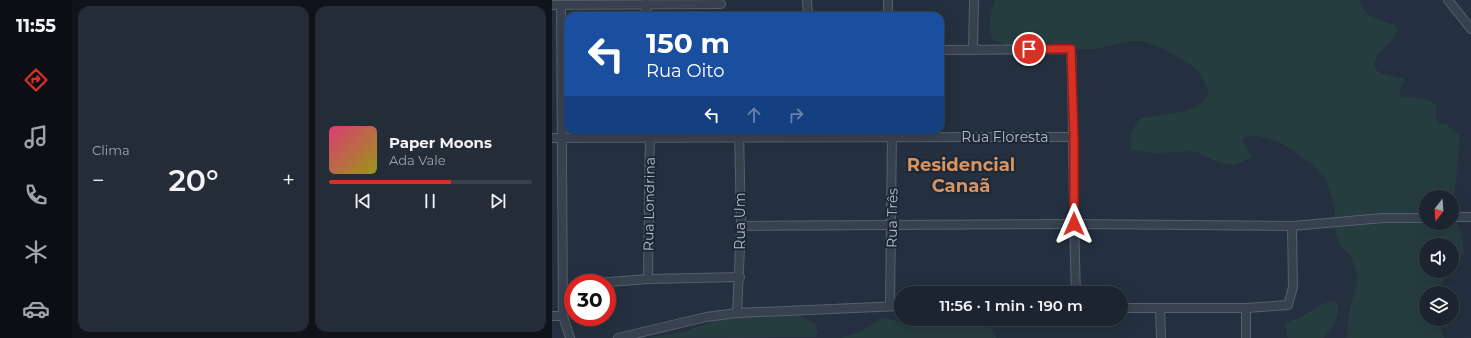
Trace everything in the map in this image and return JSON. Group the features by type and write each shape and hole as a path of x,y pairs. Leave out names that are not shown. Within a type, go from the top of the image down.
{"street":[{"path":"807,0 808,12"},
{"path":"888,0 888,12"},
{"path":"973,50 974,0"},
{"path":"1449,0 1471,29"},
{"path":"646,4 646,12"},
{"path":"552,5 721,4"},
{"path":"561,5 563,316 570,338"},
{"path":"944,50 1071,49 1074,136 1076,286"},
{"name":"Rua Floresta","path":"552,138 650,134 739,134"},
{"name":"Rua Londrina","path":"648,278 650,134"},
{"name":"Rua Um","path":"737,313 740,277 741,226 739,134"},
{"name":"Rua Três","path":"890,306 893,134"},
{"name":"Rua Floresta","path":"944,134 1074,136"},
{"path":"1459,218 1471,217"},
{"path":"741,226 1074,224 1292,226 1383,218 1419,218"},
{"path":"1128,308 1246,308 1288,305 1293,287 1292,226"},
{"path":"616,281 648,278 740,277"},
{"path":"618,338 706,318 737,313 894,306"},
{"path":"1160,308 1161,338"},
{"path":"1246,308 1246,338"},
{"path":"552,316 563,316"}],"green space":[{"path":"995,0 1360,0 1364,11 1368,15 1377,20 1394,25 1397,30 1392,40 1377,57 1374,66 1376,70 1381,73 1405,80 1399,91 1402,97 1420,98 1432,103 1436,106 1436,119 1441,124 1447,125 1460,136 1455,190 1419,190 1419,230 1459,230 1459,228 1462,237 1464,252 1459,260 1459,238 1419,238 1419,278 1445,278 1440,286 1419,286 1419,326 1440,326 1444,338 1347,338 1348,317 1358,279 1352,258 1343,248 1336,236 1335,209 1327,181 1314,166 1279,142 1258,136 1244,137 1243,142 1253,158 1233,165 1220,163 1194,151 1157,153 1132,150 1131,135 1135,125 1142,118 1189,110 1196,107 1206,97 1209,92 1200,73 1190,64 1164,49 1142,41 1129,41 1096,49 1020,50 992,39 990,29 991,15"},
{"path":"1335,301 1338,315 1324,338 1288,338 1285,324 1299,318 1320,305"},
{"path":"792,311 815,324 818,333 815,337 650,338 683,332 734,314"},
{"path":"882,318 888,318 894,320 894,326 986,326 992,330 996,338 840,338 860,332"}],"district":[{"name":"Residencial Canaã","path":"961,175"}],"route":[{"path":"1029,49 1071,49 1074,136 1074,224"}]}
